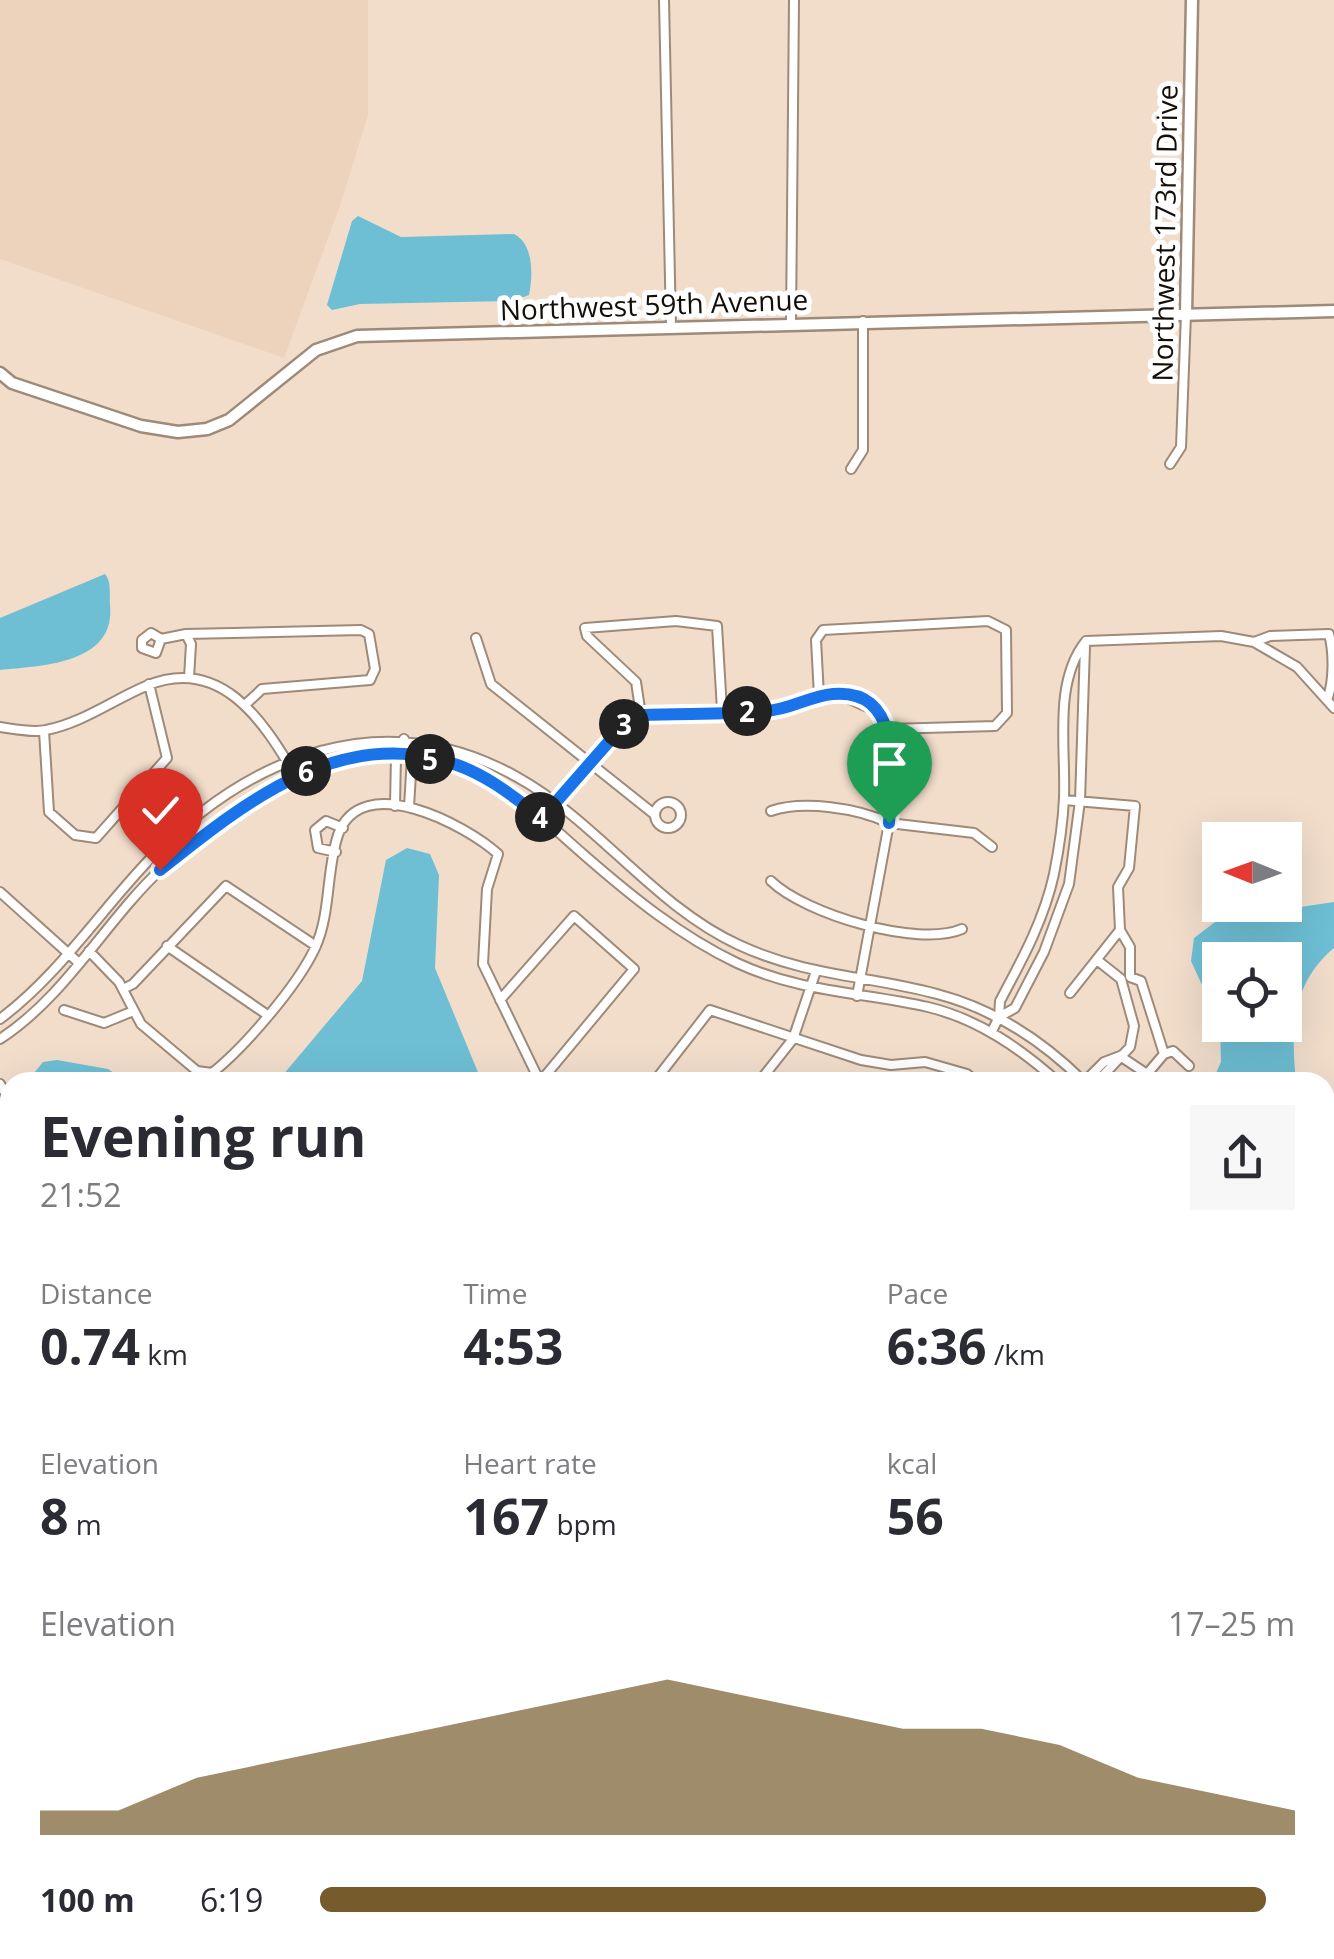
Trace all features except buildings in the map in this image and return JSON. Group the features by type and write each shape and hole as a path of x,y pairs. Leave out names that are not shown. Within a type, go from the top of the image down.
{"street":[{"path":"664,0 670,326"},
{"path":"791,324 794,0"},
{"name":"Northwest 173rd Drive","path":"1170,464 1181,447 1192,0"},
{"name":"Northwest 59th Avenue","path":"0,373 6,383 141,426 178,432 229,420 316,350 346,338 1334,310"},
{"path":"851,470 862,450 864,321"},
{"path":"641,715 636,682 587,636 585,628 676,621 717,626 722,710"},
{"path":"819,696 816,640 822,630 988,621 1006,630 1006,714 1002,721 995,726 889,729"},
{"path":"161,639 186,634 361,630 368,634 374,669 370,680 262,689 246,704"},
{"path":"186,634 190,644 190,678"},
{"path":"1254,642 1270,636 1328,634 1334,646 1327,700"},
{"path":"1086,641 1222,636 1254,642 1297,666 1334,708"},
{"path":"476,638 491,684 654,814"},
{"path":"992,1031 999,1018 1000,1000 1046,906 1064,800 1066,688 1073,658 1086,641"},
{"path":"999,1018 1015,1008 1060,914 1071,870 1080,801 1086,641"},
{"path":"0,728 44,731 150,684 190,678 246,704 261,717 295,775"},
{"path":"44,731 49,812 75,835 96,838 167,758 150,684"},
{"path":"542,818 627,721 641,715 780,710 819,696 839,694 857,699 889,729 893,764 889,823 856,996"},
{"path":"395,806 396,754 404,740"},
{"path":"404,740 412,756 409,807"},
{"path":"0,1019 68,953 152,856 212,806 288,762 325,748 404,740 447,746 518,777 684,912 737,944 815,974 938,994 999,1018 1038,1040 1073,1072"},
{"path":"0,1040 42,1006 160,870 248,802 295,775 345,759 396,754 458,765 489,779 684,933 737,963 812,990 926,1006 992,1031 1045,1072"},
{"path":"1064,800 1134,806 1129,868 1118,887 1120,930 1130,946 1126,981 1134,1040 1106,1072"},
{"path":"211,1072 224,1064 306,966 316,946 342,828 356,811 395,806 452,820 498,854 487,889 480,951 535,1072"},
{"path":"770,810 806,806 889,823 974,833 992,847"},
{"path":"336,852 318,848 315,830 330,821 342,828"},
{"path":"771,880 783,892 820,910 871,926 931,934 962,929"},
{"path":"122,988 133,984 226,886 316,946"},
{"path":"0,892 80,964"},
{"path":"500,1000 570,917 578,916 634,969 548,1072"},
{"path":"1070,994 1120,930"},
{"path":"78,942 122,988 132,1012 183,1059 205,1072"},
{"path":"167,946 266,1014"},
{"path":"1097,960 1126,981 1140,981 1164,1054"},
{"path":"768,1072 793,1039 815,974"},
{"path":"64,1010 104,1023 132,1012"},
{"path":"662,1072 710,1010 793,1039 838,1049 861,1060 891,1065 926,1062 960,1072"},
{"path":"1149,1072 1164,1054 1176,1052 1190,1066"},
{"path":"1120,1056 1144,1072"},
{"path":"1094,1072 1104,1062 1120,1056"}],"shaded area":[{"path":"0,0 368,0 368,115 341,203 284,358 0,259"}],"water":[{"path":"358,216 401,237 514,234 529,253 529,295 513,301 360,304 332,310 327,305 352,221"},
{"path":"105,574 109,585 109,625 89,650 55,663 0,670 0,618"},
{"path":"407,848 430,854 439,875 435,968 478,1072 285,1072 362,981 386,860"},
{"path":"1334,902 1334,948 1309,977 1302,993 1302,942 1202,942 1202,985 1191,961 1194,938 1215,922 1302,922 1302,907"},
{"path":"1220,1042 1294,1042 1295,1072 1216,1072 1221,1062"},
{"path":"57,1060 113,1072 35,1072 43,1062"}],"route":[{"path":"160,870 248,802 295,775 328,763 396,754 458,765 489,779 542,818 627,721 641,715 722,710 764,712 839,694 874,710 889,729 893,764 889,823"}]}
